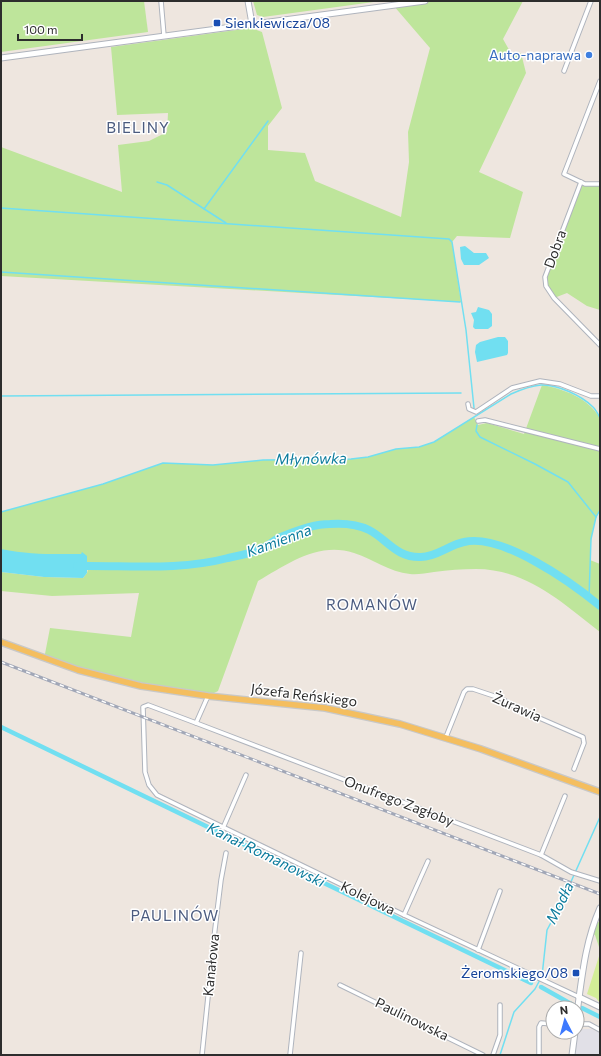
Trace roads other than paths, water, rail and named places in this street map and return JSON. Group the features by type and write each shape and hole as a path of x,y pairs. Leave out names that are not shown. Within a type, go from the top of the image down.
{"main road":[{"path":"248,1 252,24"},
{"path":"1,58 425,1"},
{"name":"Józefa Reńskiego","path":"1,642 62,665 102,677 160,690 348,712 400,724 446,738 600,792"},
{"path":"579,1000 587,948 600,908"},
{"name":"Kolejowa","path":"579,997 600,1006"},
{"path":"572,1055 574,1040"}],"street":[{"path":"161,1 164,36"},
{"path":"564,71 591,1"},
{"path":"600,81 564,174 581,182 600,184"},
{"name":"Dobra","path":"581,182 557,241 546,273 545,282 548,290 554,298 600,345"},
{"path":"468,404 470,409 476,412 512,388 540,381 560,384 591,396 600,396"},
{"path":"478,421 485,420 600,449"},
{"name":"Żurawia","path":"446,738 464,692 467,689 474,689 500,698 521,710 583,737 584,743 574,769"},
{"path":"196,724 208,696"},
{"name":"Onufrego Zagłoby","path":"145,706 148,705 158,708 196,724 541,855 571,872 600,881"},
{"name":"Kolejowa","path":"145,706 143,709 145,772 149,785 157,795 164,800 544,982 579,997"},
{"path":"223,828 246,775"},
{"path":"541,855 565,796"},
{"name":"Kanałowa","path":"202,1055 217,908 226,853"},
{"name":"Kolejowa","path":"404,915 428,861"},
{"path":"478,950 500,891"},
{"path":"290,1055 301,953"},
{"name":"Paulinowska","path":"340,985 483,1055"},
{"path":"493,1055 500,1035 500,1005"},
{"path":"539,1055 539,1026 542,1023 545,1023"},
{"path":"585,1024 589,1024 600,1030"}],"water":[{"path":"465,246 474,253 486,253 489,258 479,265 464,265 461,259 460,247"},
{"path":"478,307 489,310 492,314 492,326 488,329 475,329 473,327 474,320 471,313 476,312"},
{"path":"498,337 505,337 508,341 507,355 477,362 475,352 476,345 480,342"},
{"path":"1,549 41,554 81,554 82,552 87,556 87,573 83,578 44,577 1,572"}],"waterway":[{"path":"204,209 268,121"},
{"path":"157,182 167,185 226,223"},
{"path":"1,208 449,239 452,242 466,330 474,408"},
{"path":"1,272 460,302"},
{"name":"Młynówka","path":"1,512 103,484 163,463 213,465 263,460 351,459 368,457 396,449 419,447 434,442 511,394 526,388 541,385 554,386 576,395 593,407 600,418"},
{"path":"1,396 461,393"},
{"path":"477,425 476,431 480,437 568,482 596,517 600,510"},
{"path":"589,597 591,539 596,517"},
{"name":"Kamienna","path":"77,566 191,565 254,551 263,548 292,532 305,528 324,524 345,524 360,526 369,530 398,551 412,556 421,557 432,555 464,542 480,541 497,545 516,552 554,573 600,606"},
{"name":"Kanał Romanowski","path":"1,727 531,983"},
{"name":"Modła","path":"500,1055 514,1012 535,989 542,976 547,930 561,904 600,817"},
{"name":"Kanał Romanowski","path":"541,987 564,1000"},
{"name":"Kanał Romanowski","path":"585,1010 600,1017"}],"railway":[{"path":"1,662 600,894"}],"place":[{"name":"Sienkiewicza/08","path":"217,23"},
{"name":"Auto-naprawa","path":"589,55"},
{"name":"Żeromskiego/08","path":"576,973"}],"district":[{"name":"BIELINY","path":"138,128"},
{"name":"ROMANÓW","path":"372,605"},
{"name":"PAULINÓW","path":"175,916"}]}
